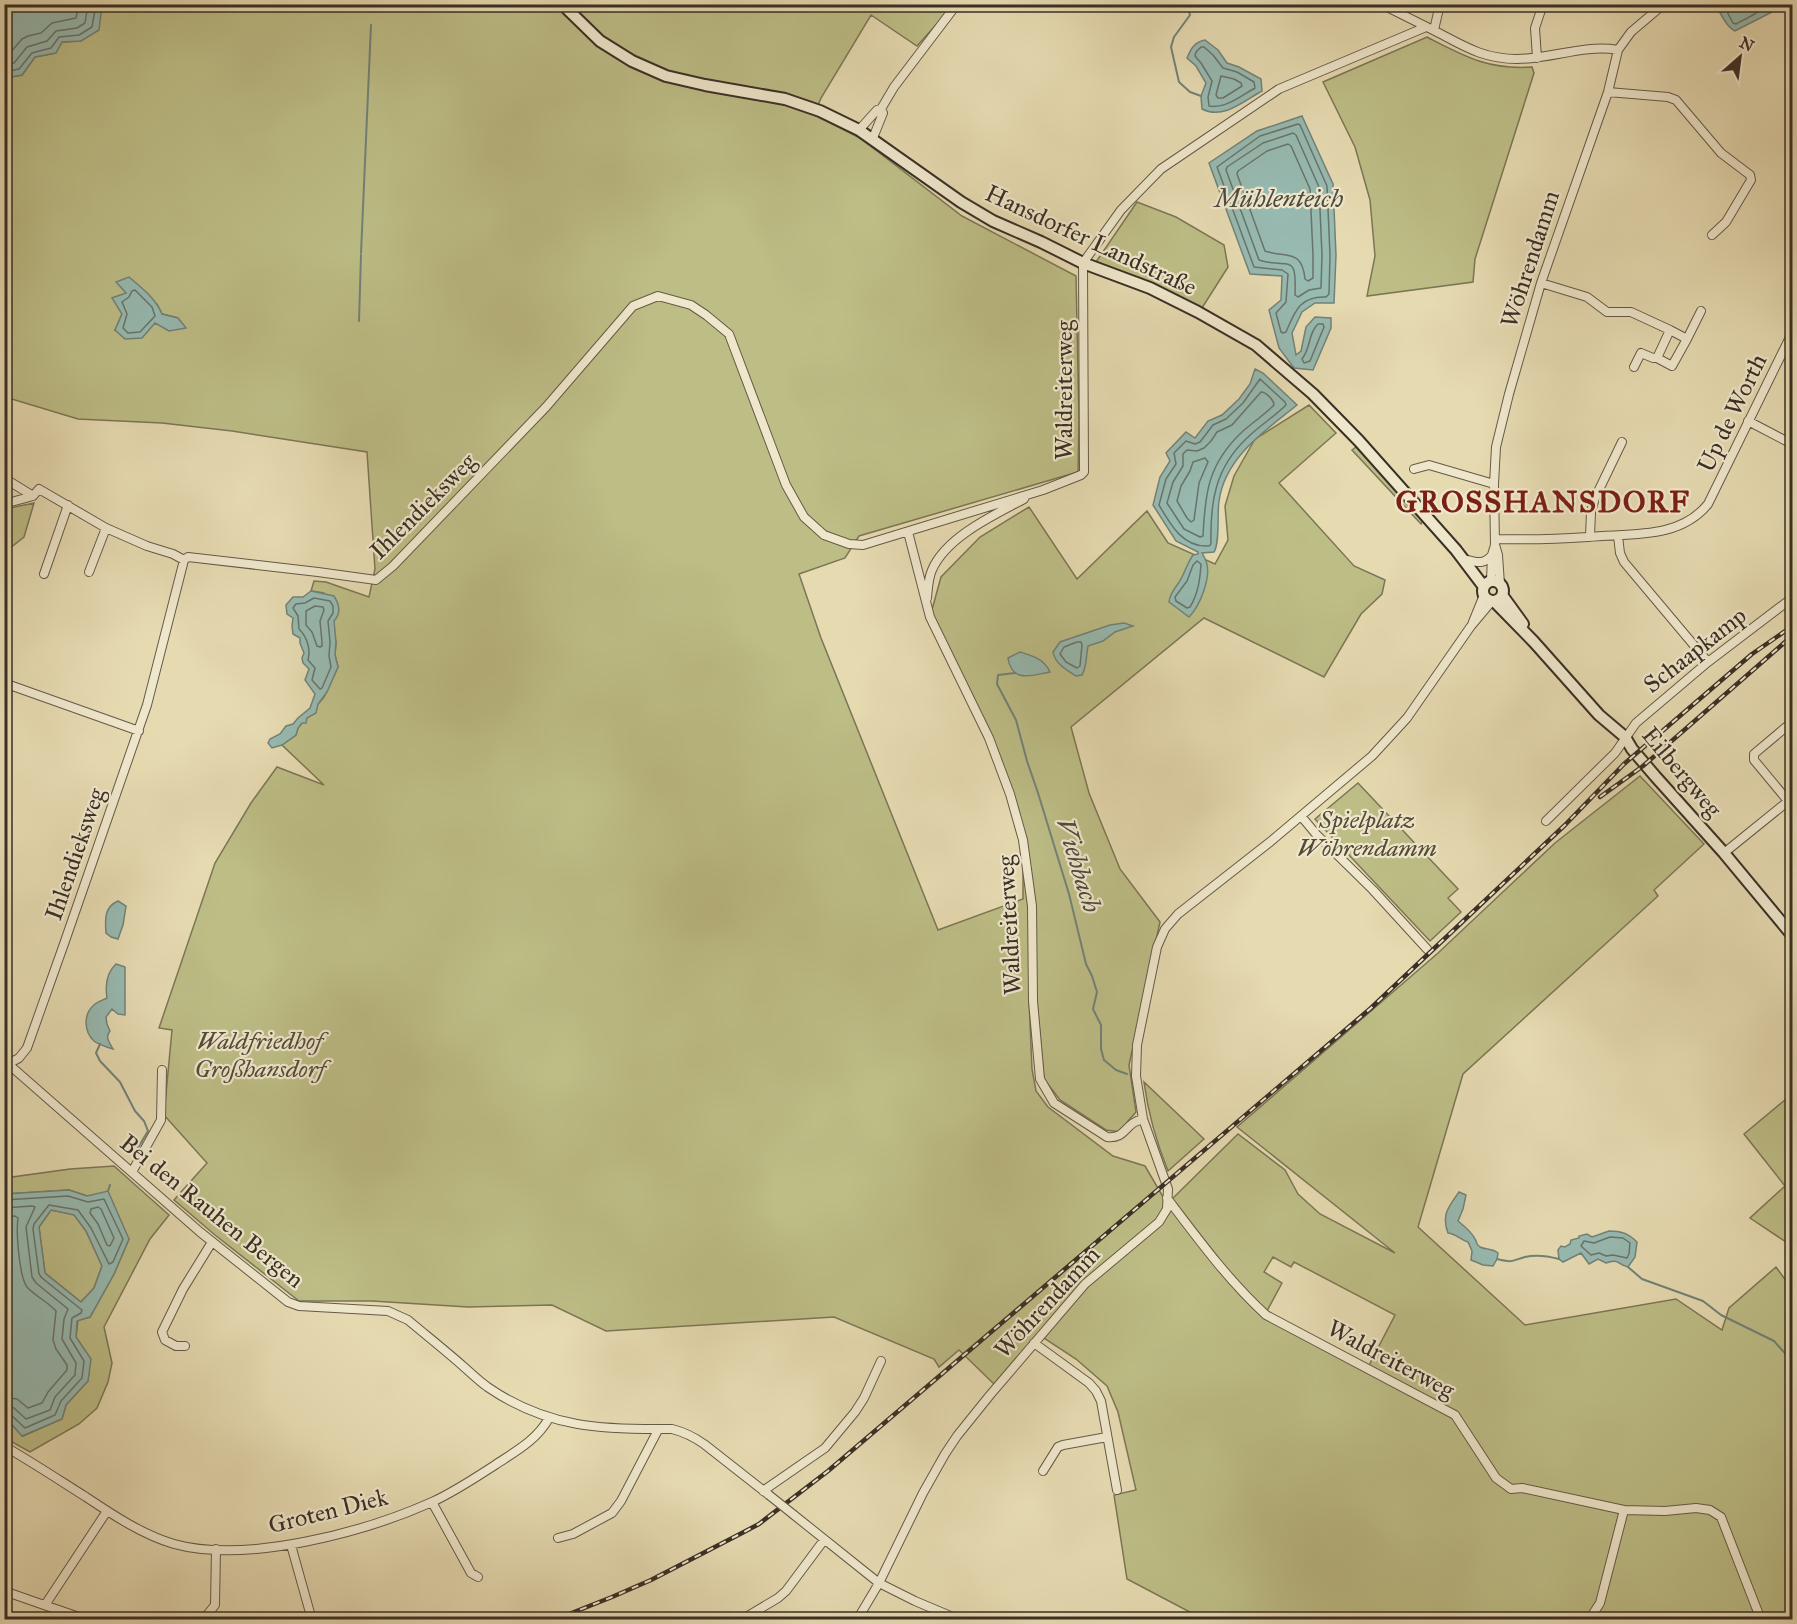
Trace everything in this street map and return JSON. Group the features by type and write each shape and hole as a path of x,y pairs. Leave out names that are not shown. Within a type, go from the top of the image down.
{"main road":[{"name":"Hansdorfer Landstraße","path":"562,4 600,41 632,61 666,76 785,99 820,111 873,138 961,202 993,221 1083,263 1150,288 1256,345 1336,417 1492,591"},
{"name":"Hansdorfer Landstraße","path":"1455,550 1468,560 1492,591"},
{"name":"Eilbergweg","path":"1492,591 1505,614 1534,642 1599,715 1625,737 1632,749 1724,853 1792,935"}],"street":[{"path":"873,138 883,113 881,110 894,87 957,4"},
{"path":"1381,4 1471,51 1493,58 1518,59 1604,48 1618,50 1631,32 1664,4"},
{"path":"1083,263 1121,210 1161,169 1280,89 1430,29 1440,4"},
{"path":"1537,58 1535,28 1543,4"},
{"name":"Wöhrendamm","path":"857,1620 879,1583 945,1454 990,1395 1085,1284 1159,1222 1167,1209 1168,1189 1143,1119 1136,1076 1137,1045 1157,947 1165,929 1178,914 1358,770 1383,745 1407,718 1471,626 1492,591 1498,555 1494,484 1499,431 1541,283 1608,92 1618,50"},
{"path":"1608,92 1668,97 1676,100 1721,153 1750,175 1751,180 1726,222 1712,235"},
{"path":"859,130 877,110 881,110"},
{"name":"Waldreiterweg","path":"1083,263 1083,472 1081,475 1042,490 908,532 930,617 989,738 1010,794 1023,840 1032,906 1033,1001 1040,1079 1054,1103 1107,1137 1120,1136 1134,1121 1143,1119"},
{"path":"1541,283 1587,297 1607,312 1630,312 1687,339"},
{"name":"Ihlendieksweg","path":"6,1062 18,1058 27,1048 139,730 184,560 188,557 376,580 393,566 546,407 633,306 658,296 691,305 729,334 786,485 804,517 824,535 849,544 863,545 908,532"},
{"path":"1634,367 1641,353 1672,366 1701,311"},
{"path":"1657,358 1670,330"},
{"name":"Up de Worth","path":"1496,542 1618,536 1666,530 1696,517 1708,504 1792,333"},
{"path":"1748,421 1792,444"},
{"path":"1590,536 1595,498 1622,442"},
{"path":"1414,469 1429,465 1494,484"},
{"path":"4,478 33,496"},
{"path":"4,504 33,496 39,489 106,528 184,560"},
{"name":"Waldreiterweg","path":"930,617 927,599 928,583 940,556 980,522 1042,490"},
{"path":"44,574 68,505"},
{"path":"89,572 106,528"},
{"path":"1618,536 1620,553 1624,562 1708,662"},
{"name":"Wöhrendamm","path":"1492,591 1492,555 1496,542"},
{"path":"1468,560 1480,563 1488,560 1492,555"},
{"name":"Schaapkamp","path":"1546,821 1615,753 1641,718 1708,662 1792,598"},
{"path":"4,683 139,730"},
{"path":"1724,853 1790,800 1753,757 1792,722"},
{"path":"1301,816 1427,949"},
{"name":"Bei den Rauhen Bergen","path":"6,1062 212,1242 288,1302 299,1306 388,1311 398,1314 487,1387 518,1405 549,1418 605,1429 680,1431 693,1437 879,1583 960,1620"},
{"path":"132,1172 161,1120 162,1070"},
{"name":"Waldreiterweg","path":"1167,1198 1207,1252 1244,1295 1266,1315 1455,1415 1496,1478 1511,1489 1522,1488 1624,1510 1665,1511 1696,1508 1710,1510 1721,1517 1761,1620"},
{"path":"185,1347 176,1346 165,1340 162,1332 183,1289 212,1242"},
{"path":"1034,1343 1089,1383 1096,1391 1101,1401 1118,1490"},
{"path":"766,1493 825,1448 860,1405 881,1361"},
{"name":"Groten Diek","path":"4,1446 107,1511 174,1544 216,1549 246,1549 291,1545 350,1531 432,1502 524,1446 542,1431 549,1418"},
{"path":"558,1538 573,1534 612,1513 621,1501 658,1430"},
{"path":"1043,1471 1058,1447 1063,1444 1107,1437"},
{"path":"432,1502 471,1573 478,1577"},
{"path":"1589,1620 1600,1603 1624,1510"},
{"path":"44,1605 107,1511"},
{"path":"741,1620 786,1591 824,1540"},
{"path":"291,1545 312,1620"},
{"path":"203,1620 215,1605 216,1549"},
{"path":"4,1591 88,1620"}],"green space":[{"name":"Waldfriedhof Großhansdorf","path":"102,5 954,5 917,46 871,15 821,98 814,115 860,138 962,216 1076,276 1078,472 859,536 845,558 799,574 821,638 938,930 1023,899 1023,840 989,738 930,617 941,577 980,537 1029,507 1077,579 1147,511 1168,543 1215,564 1228,540 1225,506 1234,476 1255,439 1309,405 1336,433 1279,483 1354,566 1385,580 1382,594 1361,614 1324,677 1204,618 1071,727 1089,793 1120,869 1160,922 1129,1065 1136,1112 1120,1132 1106,1130 1060,1100 1044,1079 1037,1002 1029,999 1032,1069 1036,1091 1048,1107 1113,1156 1145,1166 1166,1202 1205,1253 1242,1297 1267,1319 1366,1371 1395,1315 1294,1262 1291,1267 1273,1257 1264,1272 1282,1283 1267,1311 1241,1287 1172,1199 1238,1134 1285,1170 1298,1194 1320,1214 1395,1253 1237,1127 1438,953 1555,843 1640,776 1704,844 1654,890 1658,896 1463,1074 1418,1227 1525,1325 1676,1299 1722,1330 1729,1308 1776,1267 1792,1289 1792,1619 1612,1620 1597,1613 1589,1620 1203,1619 1127,1579 1114,1495 1136,1490 1118,1412 1107,1386 1076,1359 1044,1338 1034,1340 995,1385 959,1350 939,1367 934,1359 834,1317 606,1331 552,1305 468,1307 372,1301 299,1301 174,1200 207,1163 164,1115 172,1030 159,1028 215,863 251,803 277,767 324,785 282,745 296,735 298,728 324,697 338,667 335,655 336,642 324,593 311,591 314,581 326,582 369,597 375,569 367,452 232,431 162,423 78,419 5,397 4,78 22,75 35,57 55,53 62,42 81,41 100,16","holes":["126,293 157,304 162,314 178,318 115,330 122,314"]},
{"path":"1427,37 1477,60 1502,66 1532,67 1534,73 1475,259 1473,282 1367,296 1375,256 1370,200 1355,147 1323,82"},
{"path":"1137,202 1176,217 1224,245 1228,267 1202,308 1150,282 1096,262"},
{"path":"1356,447 1360,448 1423,520 1421,524 1352,450"},
{"path":"34,503 24,537 5,552 5,509"},
{"name":"Spielplatz Wöhrendamm","path":"1358,783 1458,889 1448,898 1461,912 1430,941 1315,819"},
{"path":"1144,1082 1204,1139 1168,1171 1153,1127"},
{"path":"1792,1094 1792,1246 1750,1218 1785,1186 1744,1134"},
{"path":"114,1166 169,1215 150,1239 104,1327 112,1363 108,1382 97,1408 79,1424 30,1452 5,1438 4,1417 23,1436 62,1419 66,1405 88,1381 90,1359 76,1337 78,1320 90,1317 114,1274 129,1239 87,1196 69,1190 5,1194 5,1178 70,1169"},
{"path":"51,1210 74,1214 86,1231 102,1266 94,1288 81,1302 45,1273 39,1227"}],"water":[{"path":"5,4 102,5 99,30 81,41 62,42 56,53 35,57 22,75 5,78"},
{"path":"1715,5 1773,5 1772,12 1735,31 1726,23"},
{"path":"1205,40 1218,50 1227,63 1261,79 1262,91 1225,111 1210,112 1202,109 1201,96 1206,83 1196,66 1187,58 1194,46"},
{"name":"Mühlenteich","path":"1302,116 1333,184 1336,255 1334,303 1315,303 1302,312 1292,333 1296,355 1301,351 1306,327 1315,317 1331,318 1331,328 1313,370 1294,368 1279,348 1269,310 1281,300 1282,276 1250,274 1209,163 1257,131"},
{"path":"129,277 152,298 162,314 178,318 186,328 169,331 155,323 142,338 125,339 115,330 122,314 112,298 126,293 116,282"},
{"path":"1255,369 1263,373 1297,405 1248,446 1229,471 1219,501 1216,548 1214,552 1202,553 1207,567 1206,582 1201,598 1189,617 1169,602 1191,558 1198,552 1176,541 1153,505 1160,477 1170,461 1166,453 1186,432 1195,438 1208,421 1222,415 1239,399 1250,384"},
{"path":"311,591 334,596 338,603 339,612 334,621 335,655 338,667 327,692 318,704 316,713 307,718 306,723 302,723 296,735 282,745 272,748 268,743 270,739 280,734 286,726 293,724 310,708 315,694 305,680 309,669 303,663 304,653 300,638 293,634 293,618 287,614 286,605 293,597 303,597"},
{"path":"1124,623 1133,626 1115,632 1103,641 1088,646 1086,665 1082,675 1076,676 1059,663 1054,656 1053,652 1060,642 1110,625"},
{"path":"1020,652 1041,661 1050,672 1030,676 1018,675 1010,666 1008,658"},
{"path":"118,901 126,906 118,939 106,933 105,923 108,910"},
{"path":"116,964 125,967 125,1015 118,1014 112,1009 106,1017 110,1031 108,1040 113,1049 94,1041 88,1033 86,1023 90,1009 107,998 107,980"},
{"path":"69,1190 87,1196 108,1191 129,1239 114,1274 90,1317 77,1321 76,1337 91,1359 88,1381 66,1405 62,1419 22,1436 5,1417 5,1194","holes":["51,1210 74,1215 86,1231 102,1266 94,1288 81,1302 45,1273 39,1227"]},
{"path":"1459,1192 1466,1195 1458,1221 1468,1229 1480,1247 1498,1253 1493,1266 1471,1260 1472,1251 1468,1242 1448,1233 1446,1216 1449,1206"},
{"path":"1609,1231 1624,1233 1637,1242 1635,1257 1628,1267 1616,1262 1606,1263 1598,1259 1589,1264 1581,1253 1563,1262 1559,1259 1558,1250 1561,1246 1565,1247 1570,1244 1571,1240 1587,1234 1592,1237"}],"waterway":[{"path":"1187,4 1190,15 1174,37 1171,47 1179,82 1190,92 1201,96"},
{"path":"361,253 371,25"},
{"path":"359,321 361,255"},
{"name":"Viehbach","path":"1015,673 998,675 997,684 1016,720 1069,894 1086,964 1097,992 1093,1009 1101,1025 1101,1049 1104,1060 1116,1070 1127,1074"},
{"path":"100,1044 96,1053 100,1061 120,1082 148,1131 133,1156"},
{"path":"108,1191 110,1185"},
{"path":"1497,1259 1512,1261 1538,1256 1559,1259"},
{"path":"1628,1267 1642,1279 1703,1301 1721,1315 1774,1341 1792,1361"}],"railway":[{"path":"554,1620 651,1580 759,1524 828,1471 1371,1008 1565,825 1624,764 1752,654 1791,627"},
{"path":"1600,797 1643,766 1792,636"}],"district":[{"name":"GROSSHANSDORF","path":"1543,502"}]}
